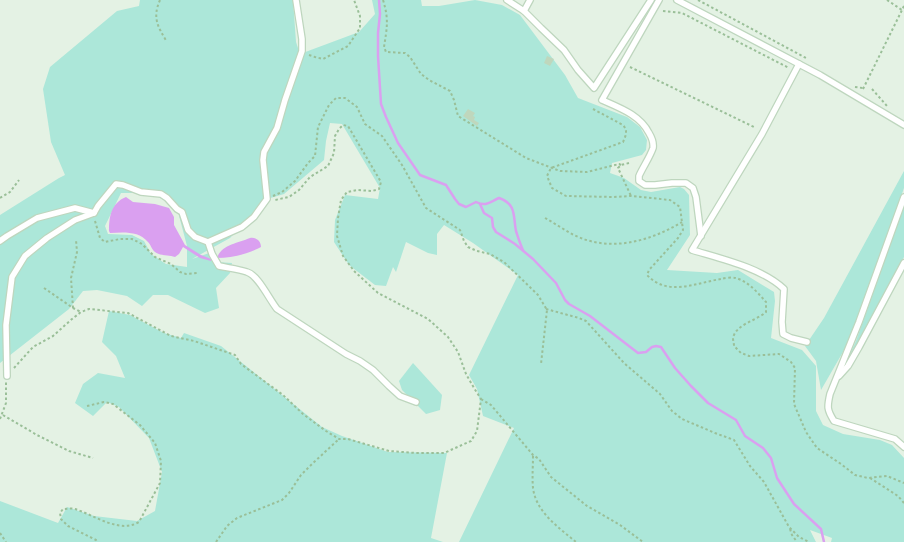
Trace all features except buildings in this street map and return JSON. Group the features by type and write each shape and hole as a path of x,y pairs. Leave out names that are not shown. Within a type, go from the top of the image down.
{"lane":[{"path":"6,376 6,325 12,278 25,256 47,238 75,220 94,213 116,184 141,192 161,194 182,212 188,230 195,237 208,242 242,227 254,217 267,199 263,160 264,152 277,128 302,52 296,0"},
{"path":"507,0 524,11 564,50 594,88 651,0"},
{"path":"524,11 530,0"},
{"path":"659,0 602,100 640,120 648,131 653,142 652,149 639,176 639,181 646,185 672,182 686,183 693,188 701,236"},
{"path":"677,0 799,64 904,125"},
{"path":"799,64 764,132 692,250 738,264 777,282 784,289 783,334 807,342"},
{"path":"903,443 834,421 828,406 830,394 860,322 904,197"},
{"path":"0,241 37,218 75,208 94,213"},
{"path":"208,242 219,266 248,272 257,279 277,309 373,370 400,396 416,402"},
{"path":"836,380 848,366 904,263"}],"path":[{"path":"160,0 156,14 157,25 167,42"},
{"path":"302,52 323,59 348,46 360,28 360,16 354,0"},
{"path":"383,0 388,26 384,47 386,52 405,53 410,57 421,74 450,91 458,116 526,158 560,171 587,172 629,162"},
{"path":"698,0 810,60"},
{"path":"887,0 902,10"},
{"path":"858,98 904,6"},
{"path":"663,11 682,13 795,71"},
{"path":"623,64 764,132"},
{"path":"849,83 863,88"},
{"path":"872,89 886,106"},
{"path":"267,199 282,192 295,181 315,156 318,127 329,106 336,98 345,98 357,107 365,124 382,136 402,165 426,208 460,230 468,247 490,254 504,262 538,295 546,309 541,364"},
{"path":"593,108 623,125 627,133 623,142 552,168 547,176 552,188 566,196 631,196 670,200 680,208 683,230 649,270 647,276 664,287 679,287 735,277 752,287 766,302 766,312 761,318 739,327 733,337 734,346 741,353 750,356 779,354 791,362 795,368 794,404 806,432 817,448 855,475 870,478 887,476 904,483"},
{"path":"267,199 274,200 289,197 299,190 310,177 328,166 334,153 335,136 339,128 348,126 381,182 379,189 347,192 341,200 337,236 343,256 354,271 378,293 428,319 448,337 458,352 466,374 481,399 490,405 533,455 539,459 550,477 587,506 620,524 643,542"},
{"path":"622,164 618,168 631,196"},
{"path":"0,198 10,192 19,180"},
{"path":"94,213 100,238 105,242 132,239 142,244 155,257 171,264 180,272 186,274 197,273"},
{"path":"545,218 573,235 597,243 617,244 636,242 666,231 682,222"},
{"path":"73,308 71,278 77,252 76,240"},
{"path":"44,288 82,312"},
{"path":"0,419 6,403 6,376 33,348 53,336 82,312 89,309 128,313 171,336 194,341 235,355 241,364 283,395 303,414 326,431 339,438 388,450 444,453 471,441 477,431 481,399"},
{"path":"546,309 579,318 586,322 624,363 660,394 672,411 682,419 734,440 750,466 764,482 797,542"},
{"path":"87,406 104,402 113,404 140,425 155,443 161,461 160,483 140,522 134,525 114,524 73,508 63,509 60,513 61,519 68,526 97,542"},
{"path":"2,415 69,451 93,458"},
{"path":"216,542 227,526 237,518 282,500 301,475 339,438"},
{"path":"533,455 533,487 540,508 549,519 576,542"},
{"path":"870,478 898,496 904,503"},
{"path":"789,527 799,537 809,542"},
{"path":"0,534 6,542"}],"shaded area":[{"path":"140,0 293,0 296,42 300,54 359,32 375,14 372,0 421,0 422,6 439,6 475,0 502,5 520,15 565,75 578,98 627,117 640,127 647,140 646,150 642,155 612,163 610,173 624,178 641,190 651,192 680,187 689,195 690,235 667,270 717,273 738,270 774,292 775,301 771,338 802,350 816,366 816,411 823,425 843,434 880,440 892,445 904,458 904,542 831,542 832,538 810,530 816,542 459,542 514,428 483,416 477,389 469,375 518,275 444,225 437,234 437,255 428,253 406,242 396,272 393,267 386,286 375,285 349,265 334,242 335,220 345,195 378,199 380,188 342,124 330,123 324,160 284,194 267,199 230,238 192,259 215,251 216,262 232,263 230,273 216,288 219,308 205,313 168,295 153,295 142,306 127,296 97,290 83,291 69,309 0,363 0,215 65,175 51,142 43,89 50,67 117,11 139,6","holes":["121,193 152,193 177,208 187,246 187,267 166,264 151,254 144,241 132,235 108,234 105,226"]},
{"path":"904,171 904,188 847,345 821,390 816,361 805,346 824,318"},
{"path":"126,197 133,202 155,204 169,208 174,217 174,225 185,245 211,259 211,261 200,258 183,247 175,257 159,254 154,251 144,238 136,234 110,233 112,211 117,203"},
{"path":"904,206 904,257 864,333 848,358 856,341"},
{"path":"250,238 258,240 261,247 240,255 217,258 226,247"},
{"path":"109,311 130,315 164,333 181,338 184,333 221,346 322,427 342,436 388,452 447,453 431,538 443,542 0,542 0,501 58,523 67,507 94,516 137,521 155,511 162,472 149,438 119,407 107,402 93,416 75,403 83,384 98,373 125,378 116,356 102,342"},
{"path":"413,363 442,395 440,410 426,414 402,390 399,381"}],"waterway":[{"path":"379,0 378,56 381,104 398,143 420,175 446,185 459,204 466,207 476,202 483,204 499,198 509,204 523,250"},
{"path":"480,204 484,213 492,218 493,227 496,232 515,244 533,259 556,283 569,304 590,316 638,353 646,352 652,347 661,347 675,368 708,403 736,420 745,436 763,448 771,458 777,478 794,504 821,529 824,542"}]}
